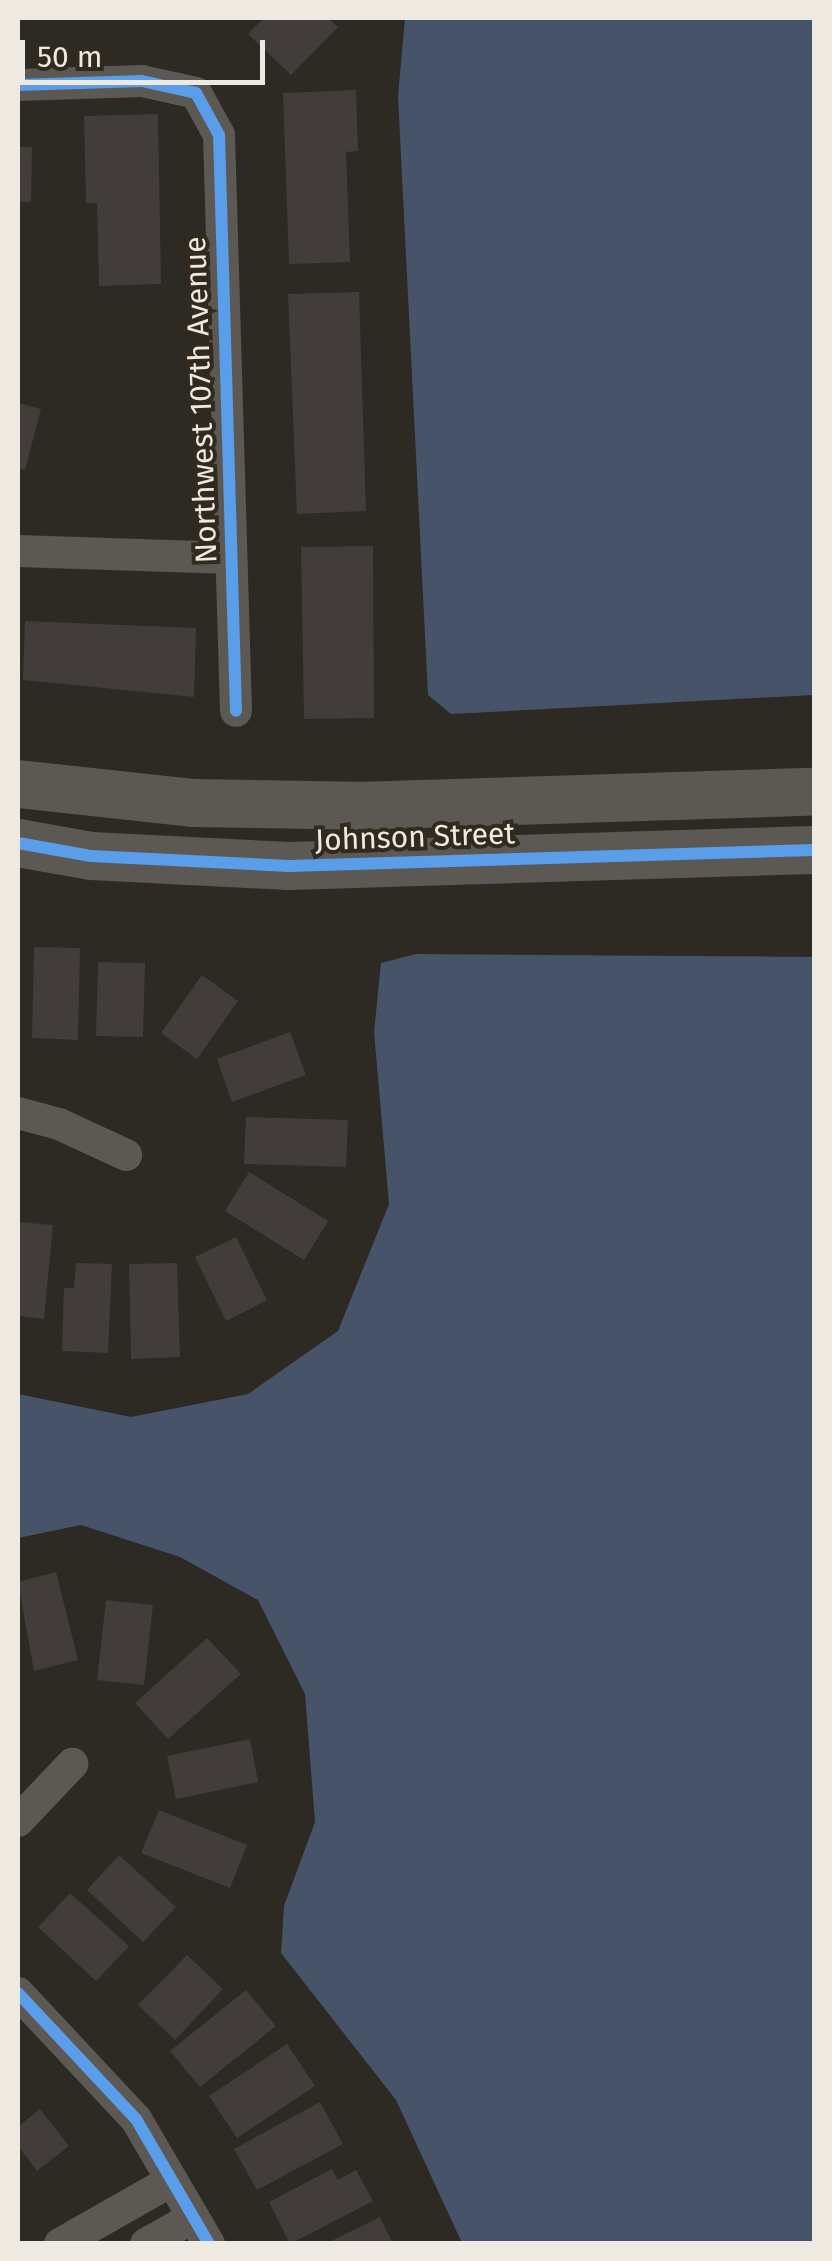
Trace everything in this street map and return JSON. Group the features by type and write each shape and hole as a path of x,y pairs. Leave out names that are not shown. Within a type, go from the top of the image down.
{"street":[{"name":"Northwest 107th Avenue","path":"18,85 142,81 196,93 219,135 236,711"},
{"path":"18,552 231,558"},
{"name":"Johnson Street","path":"18,784 192,803 356,806 814,792"},
{"name":"Johnson Street","path":"18,843 91,856 288,866 814,850"},
{"path":"18,1114 59,1124 126,1156"},
{"path":"18,1821 72,1764"},
{"path":"18,1993 136,2119 200,2231 146,2244"},
{"path":"60,2244 172,2181"}],"water":[{"path":"405,18 814,18 814,695 451,714 428,695 398,96"},
{"path":"416,954 814,957 814,2243 462,2243 396,2100 281,1953 284,1906 315,1822 305,1694 258,1600 180,1557 81,1525 18,1538 18,1394 131,1417 248,1394 338,1331 389,1204 374,1032 381,963"}],"building":[{"path":"264,18 328,18 338,27 291,75 248,34"},
{"path":"356,90 358,151 346,152 350,262 289,264 283,93"},
{"path":"158,114 161,284 99,286 97,203 86,203 84,116"},
{"path":"18,147 32,147 31,202 18,202"},
{"path":"359,292 366,511 297,514 288,294"},
{"path":"18,403 41,409 25,470 18,468"},
{"path":"373,546 374,718 304,719 301,547"},
{"path":"25,621 196,628 194,697 23,680"},
{"path":"34,947 80,948 78,1040 32,1038"},
{"path":"98,962 145,963 143,1037 96,1036"},
{"path":"202,975 238,1001 197,1059 161,1033"},
{"path":"290,1032 306,1075 232,1102 217,1059"},
{"path":"246,1117 348,1120 346,1167 244,1164"},
{"path":"249,1172 328,1221 304,1260 225,1211"},
{"path":"18,1222 53,1225 44,1319 18,1316"},
{"path":"236,1237 267,1300 226,1321 195,1257"},
{"path":"76,1263 112,1264 108,1353 62,1351 64,1288 74,1288"},
{"path":"177,1263 180,1357 131,1359 129,1264"},
{"path":"56,1572 78,1660 34,1671 18,1582"},
{"path":"106,1600 153,1605 144,1685 97,1680"},
{"path":"207,1638 241,1674 168,1739 135,1703"},
{"path":"250,1739 258,1782 176,1799 167,1756"},
{"path":"159,1810 247,1845 230,1888 141,1853"},
{"path":"119,1855 176,1907 143,1942 87,1890"},
{"path":"70,1893 129,1946 96,1981 38,1927"},
{"path":"187,1955 223,1989 175,2040 138,2005"},
{"path":"246,1990 276,2026 200,2087 170,2051"},
{"path":"287,2044 315,2086 237,2138 209,2096"},
{"path":"320,2102 343,2144 257,2190 234,2149"},
{"path":"40,2109 69,2146 37,2171 18,2146 18,2127"},
{"path":"332,2169 338,2180 356,2170 373,2201 290,2244 269,2202"},
{"path":"380,2217 393,2244 325,2244"}],"cycle path":[{"path":"18,85 142,81 196,93 219,135 236,711"},
{"path":"18,843 91,856 289,866 814,850"},
{"path":"18,1993 136,2119 209,2244"}]}
